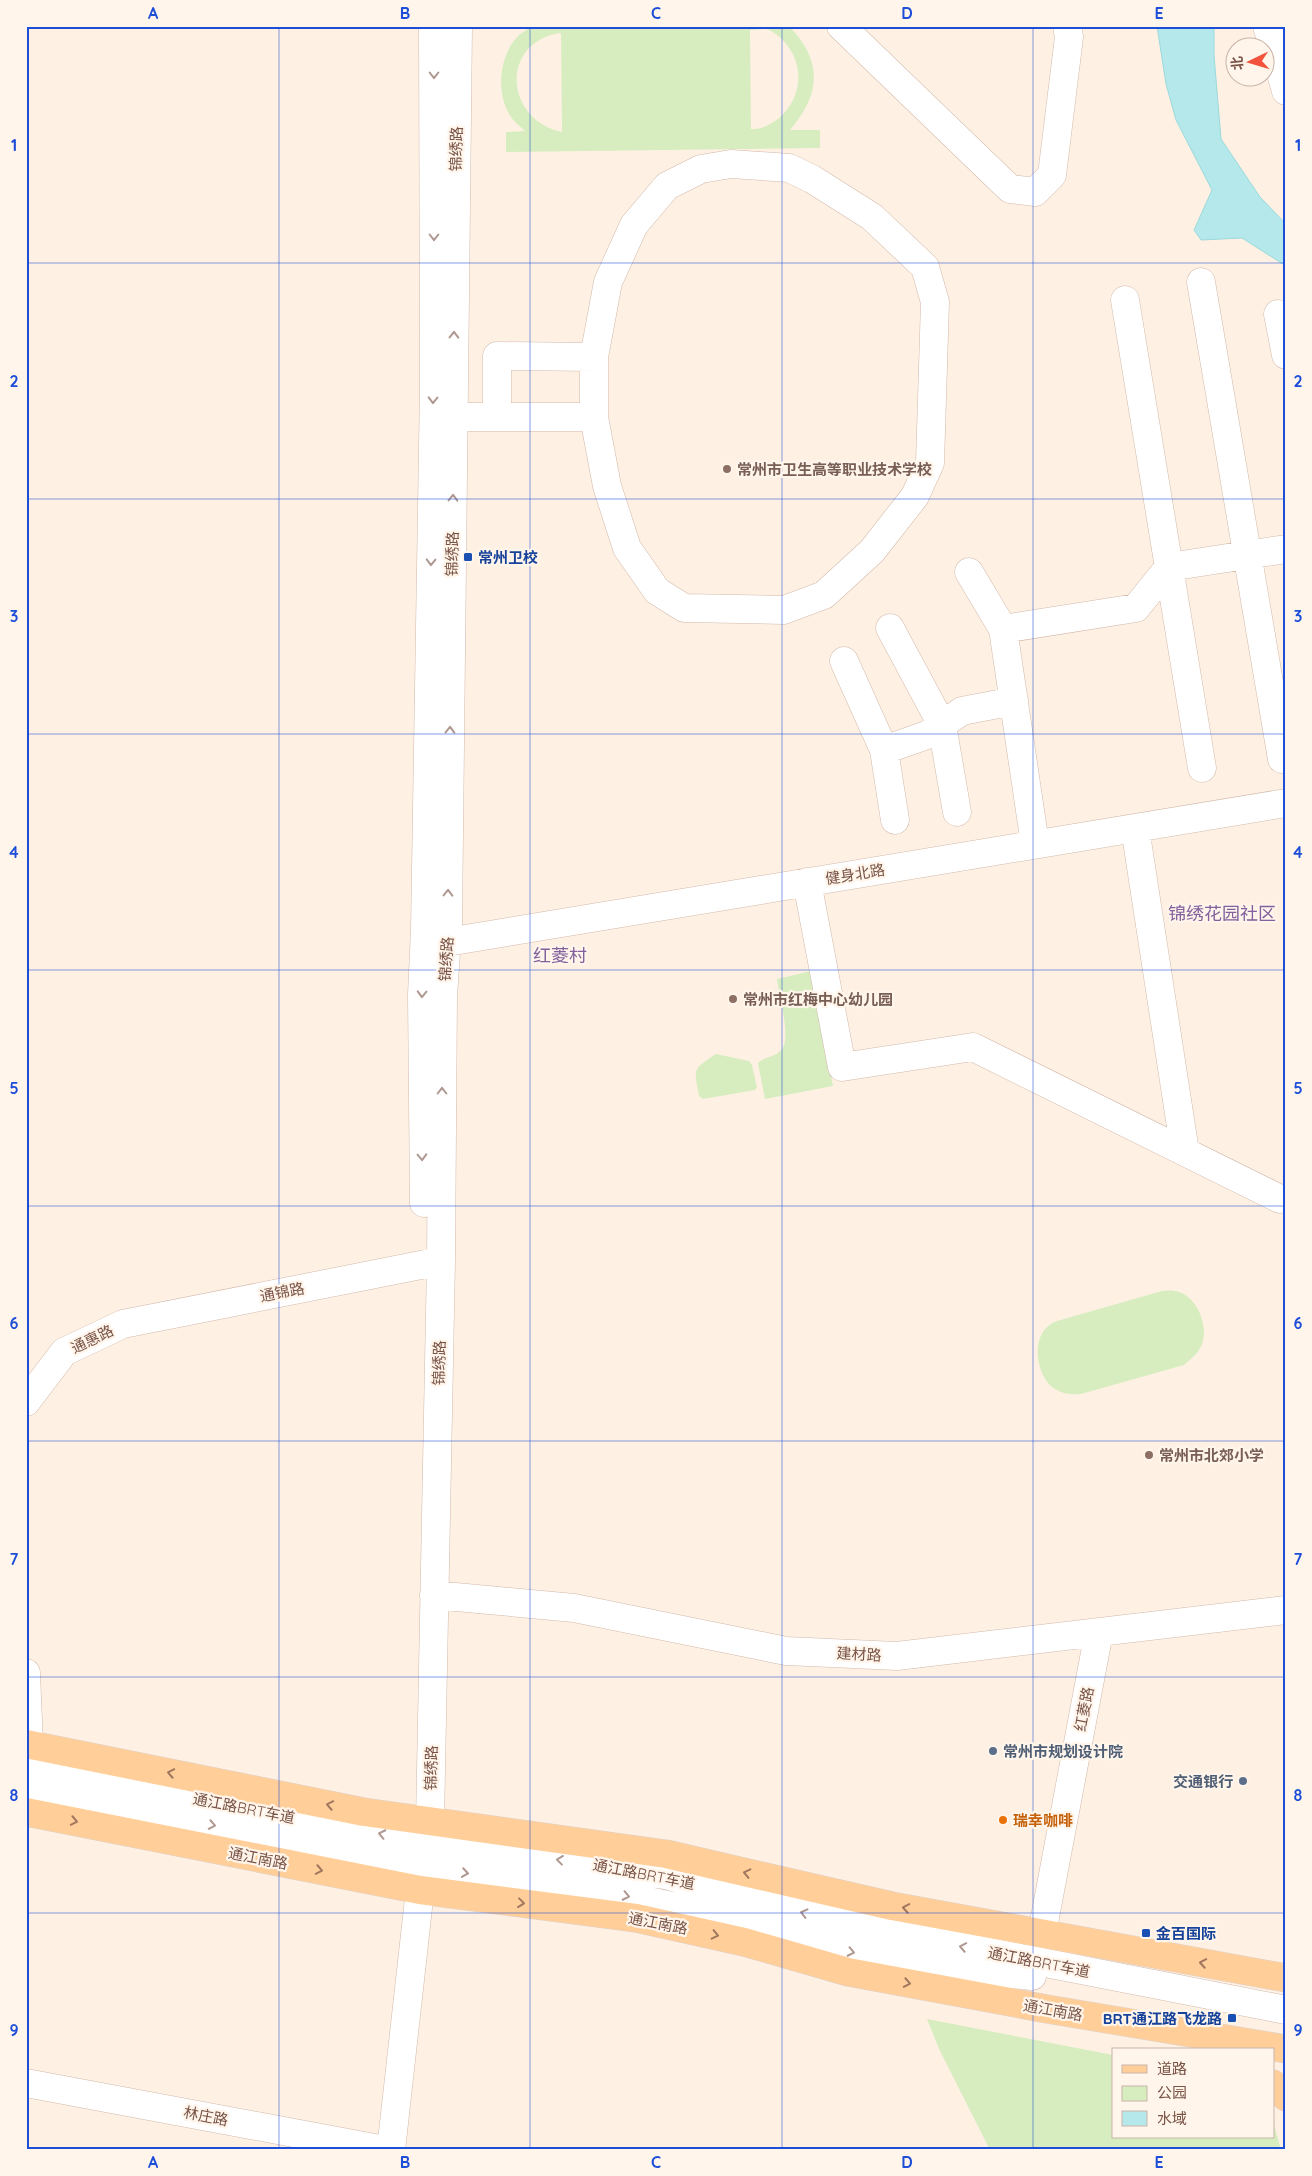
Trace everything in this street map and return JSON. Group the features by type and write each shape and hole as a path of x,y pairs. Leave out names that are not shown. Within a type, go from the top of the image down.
{"main road":[{"name":"通江南路","path":"27,1752 364,1812 422,1850 636,1918 744,1942 848,1972 1235,2044 1286,2049"},
{"name":"通江南路","path":"26,1812 422,1850 666,1854 892,1906 1286,1978"},
{"path":"1251,1971 1286,1967"},
{"path":"1274,2085 1286,2097"}],"street":[{"name":"锦绣路","path":"422,1850 433,1263 443,996 436,944 433,26"},
{"name":"锦绣路","path":"436,944 454,417 458,26"},
{"path":"841,26 1010,188 1035,192 1052,175 1069,37 1067,26"},
{"path":"1267,26 1286,92"},
{"path":"730,164 789,168 812,179 872,217 925,268 935,302 930,462 915,496 872,551 824,595 784,610 684,608 657,592 627,548 607,486 594,417 594,357 608,282 634,224 667,186 701,169 730,164"},
{"path":"1202,282 1282,759"},
{"path":"1125,300 1202,768"},
{"path":"1278,314 1286,355"},
{"path":"496,417 497,356 594,357"},
{"path":"454,417 594,417"},
{"path":"1003,629 1136,608 1169,567 1286,549"},
{"path":"969,572 1003,629 1035,844"},
{"path":"890,628 942,725 957,812"},
{"path":"844,661 884,750 895,820"},
{"path":"884,750 927,735 962,711 1014,701"},
{"name":"健身北路","path":"436,944 1286,803"},
{"path":"1135,828 1185,1152"},
{"path":"807,882 842,1067 973,1047 1280,1199"},
{"name":"锦绣路","path":"391,2150 422,1850 434,1595 433,1263"},
{"name":"通锦路","path":"122,1324 433,1263"},
{"name":"通惠路","path":"26,1402 64,1352 122,1324"},
{"name":"建材路","path":"434,1595 574,1608 786,1651 897,1656 1286,1610"},
{"name":"红菱路","path":"1042,1933 1099,1632"},
{"path":"26,1673 27,1752"},
{"name":"通江路BRT车道","path":"26,1794 89,1806 422,1850 666,1875 785,1909 857,1926 1286,2010"},
{"name":"通江路BRT车道","path":"422,1850 711,1914 783,1938 920,1966 1069,1980 1286,2020"},
{"name":"林庄路","path":"26,2083 385,2150"}],"green space":[{"path":"532,26 789,26 808,52 814,78 808,103 790,130 820,130 820,148 506,152 506,132 525,131 512,119 506,108 501,86 503,63 512,43 519,35","holes":["767,29 779,37 793,54 798,73 796,93 786,110 769,125 751,129 750,30","561,34 562,132 543,125 529,113 520,98 517,82 519,66 527,51 540,40"]},
{"path":"811,971 833,1086 765,1099 758,1063 773,1056 782,1049 785,1036 784,1016 777,979"},
{"path":"716,1054 749,1061 752,1065 757,1087 755,1090 703,1099 699,1096 696,1080 697,1070"},
{"path":"1162,1291 1174,1291 1189,1297 1202,1319 1204,1336 1202,1344 1192,1358 1184,1365 1081,1394 1061,1392 1049,1384 1040,1369 1038,1360 1039,1341 1048,1326 1057,1321"},
{"path":"927,2019 1112,2055 1112,2138 1274,2138 1274,2125 1281,2150 990,2150 939,2049"}],"water":[{"path":"1157,26 1214,26 1214,55 1221,139 1260,197 1286,224 1286,266 1242,238 1201,240 1194,230 1212,190 1176,120 1166,84"}],"place":[{"name":"常州市卫生高等职业技术学校","path":"727,469"},
{"name":"常州卫校","path":"468,557"},
{"name":"常州市红梅中心幼儿园","path":"733,999"},
{"name":"常州市北郊小学","path":"1149,1455"},
{"name":"常州市规划设计院","path":"993,1751"},
{"name":"交通银行","path":"1243,1781"},
{"name":"瑞幸咖啡","path":"1003,1820"},
{"name":"金百国际","path":"1146,1933"},
{"name":"BRT通江路飞龙路","path":"1232,2018"}],"district":[{"name":"锦绣花园社区","path":"1222,913"},
{"name":"红菱村","path":"560,955"}]}
